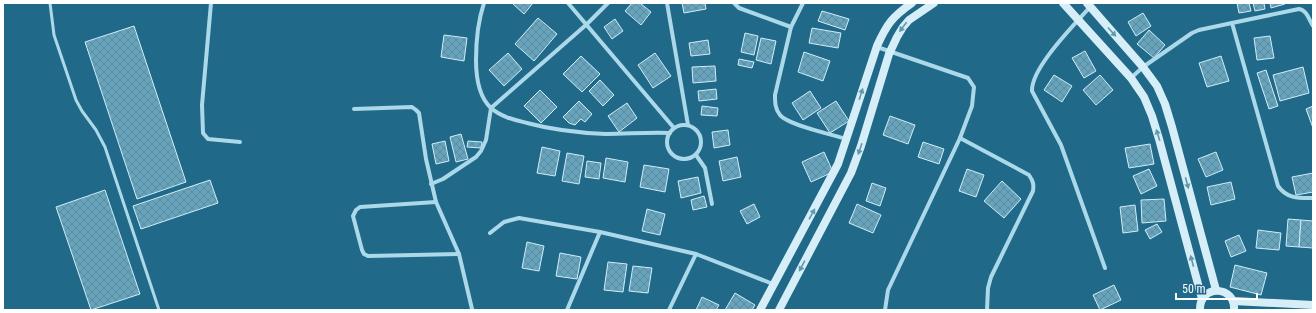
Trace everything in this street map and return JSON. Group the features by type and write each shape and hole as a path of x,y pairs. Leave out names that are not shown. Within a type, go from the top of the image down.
{"street":[{"path":"211,3 202,105 203,133 208,138 240,142"},
{"path":"484,3 477,30 476,74 479,89 491,108 512,119 557,129 605,134 670,132"},
{"path":"568,3 674,128"},
{"path":"431,184 443,179 472,160 481,151 486,140 491,108 587,24 608,3"},
{"path":"667,3 688,125"},
{"path":"734,3 739,8 791,27"},
{"path":"803,3 791,27 774,104 778,112 786,120 847,139"},
{"path":"760,310 831,179 847,139 877,46 886,27 896,15 912,3"},
{"path":"779,310 851,173 861,146 890,52 903,27 909,20 934,3"},
{"path":"1063,3 1131,78 1144,97 1152,116 1202,298 1198,310"},
{"path":"1105,268 1061,145 1032,91 1034,79 1046,58 1079,20 1088,5 1143,67 1157,86 1165,104 1216,290"},
{"path":"1131,78 1143,67 1192,33 1199,30 1299,9 1306,12 1313,26"},
{"path":"1232,24 1278,186 1282,192 1288,196 1294,198 1313,198"},
{"path":"877,46 890,52 968,78 974,87 974,100 960,138 888,290 884,310"},
{"path":"354,109 412,107 419,113 431,184 436,202 459,254 472,309"},
{"path":"688,125 698,130 702,140 699,151 696,155 686,159 680,159 671,153 667,143 670,132 674,128 688,125"},
{"path":"960,138 1029,176 1033,180 1034,185 1033,191 991,277 988,288 987,310"},
{"path":"696,155 705,168 712,204"},
{"path":"436,202 360,207 356,210 353,216 362,250 364,254 368,256 459,254"},
{"path":"490,232 504,222 519,218 600,232 696,254 773,284"},
{"path":"567,310 600,232"},
{"path":"669,310 696,254"},
{"path":"1202,298 1216,290 1226,293 1233,306 1313,305"}],"lane":[{"path":"50,3 54,35 76,100 96,130 105,147 159,310"}],"building":[{"path":"512,3 533,3 524,14"},
{"path":"632,3 640,3 651,12 641,25 625,11"},
{"path":"682,3 705,3 706,9 684,13"},
{"path":"1237,3 1249,3 1251,11 1239,13"},
{"path":"1253,3 1264,3 1265,9 1255,11"},
{"path":"1270,3 1285,3 1285,4 1271,8"},
{"path":"822,11 849,19 845,30 818,21"},
{"path":"1143,13 1151,26 1136,36 1128,22"},
{"path":"538,18 557,34 534,61 515,44"},
{"path":"615,19 623,31 612,39 604,27"},
{"path":"134,26 186,182 137,199 85,42"},
{"path":"812,28 841,33 838,48 809,43"},
{"path":"1149,30 1165,45 1154,58 1137,44"},
{"path":"745,33 758,36 754,55 741,52"},
{"path":"444,35 467,38 464,61 441,57"},
{"path":"1270,36 1274,58 1257,60 1254,38"},
{"path":"761,38 776,41 771,64 756,60"},
{"path":"708,40 710,54 691,56 689,43"},
{"path":"1085,51 1096,71 1084,78 1072,58"},
{"path":"804,52 830,61 823,81 798,72"},
{"path":"508,53 522,69 504,86 489,70"},
{"path":"655,53 671,76 653,88 638,65"},
{"path":"581,56 600,74 582,92 563,74"},
{"path":"1221,56 1229,81 1207,87 1199,63"},
{"path":"739,59 754,62 752,68 738,65"},
{"path":"715,66 716,81 693,83 692,67"},
{"path":"1303,67 1309,93 1280,101 1273,75"},
{"path":"1266,70 1278,106 1269,109 1257,73"},
{"path":"1054,75 1072,86 1062,102 1044,90"},
{"path":"1100,75 1113,90 1096,105 1083,90"},
{"path":"600,80 614,95 603,106 589,91"},
{"path":"716,89 717,99 699,101 698,91"},
{"path":"540,90 557,107 541,123 524,106"},
{"path":"810,91 821,108 803,120 792,103"},
{"path":"579,101 592,114 585,122 581,119 575,125 569,123 563,117"},
{"path":"836,101 849,121 830,133 817,113"},
{"path":"627,103 637,118 619,132 608,116"},
{"path":"702,106 718,108 717,116 701,115"},
{"path":"1313,106 1313,128 1306,109"},
{"path":"890,116 915,125 908,144 883,135"},
{"path":"728,130 730,145 714,148 712,132"},
{"path":"461,134 468,159 456,162 450,137"},
{"path":"445,141 449,161 436,164 432,144"},
{"path":"468,141 482,142 481,148 467,147"},
{"path":"923,142 944,149 939,164 918,157"},
{"path":"1150,144 1154,164 1129,168 1125,148"},
{"path":"542,147 560,151 555,176 537,173"},
{"path":"824,152 833,172 811,182 802,162"},
{"path":"1216,152 1223,170 1206,177 1198,159"},
{"path":"567,153 584,156 579,184 562,181"},
{"path":"737,157 741,177 723,181 719,161"},
{"path":"606,158 628,162 625,182 603,178"},
{"path":"587,161 601,163 599,179 585,177"},
{"path":"644,165 669,169 665,192 640,187"},
{"path":"967,169 984,175 976,197 959,191"},
{"path":"1149,169 1157,186 1141,194 1133,176"},
{"path":"1313,173 1313,192 1296,195 1292,177"},
{"path":"698,177 701,193 681,198 678,181"},
{"path":"210,180 218,203 141,229 133,206"},
{"path":"1002,181 1021,199 1004,218 984,201"},
{"path":"1231,182 1235,199 1211,205 1207,187"},
{"path":"872,183 886,188 880,206 866,201"},
{"path":"105,190 140,294 91,310 56,207"},
{"path":"704,196 707,207 693,210 691,200"},
{"path":"1164,199 1166,221 1142,223 1141,200"},
{"path":"754,204 760,217 747,224 740,211"},
{"path":"857,204 881,215 873,233 849,223"},
{"path":"1135,205 1138,231 1123,233 1120,207"},
{"path":"647,209 665,214 660,235 642,231"},
{"path":"1288,219 1301,220 1299,247 1286,246"},
{"path":"1301,220 1313,221 1313,248 1299,247"},
{"path":"1157,224 1162,232 1150,239 1145,230"},
{"path":"1258,230 1281,233 1279,250 1256,248"},
{"path":"1239,235 1246,251 1231,257 1225,241"},
{"path":"527,242 544,246 539,271 522,268"},
{"path":"560,253 581,257 577,279 556,276"},
{"path":"608,262 627,264 623,292 604,290"},
{"path":"1235,265 1267,273 1261,295 1230,287"},
{"path":"633,266 652,268 648,293 629,291"},
{"path":"1114,285 1121,300 1100,310 1093,295"},
{"path":"735,293 755,305 752,310 725,310"},
{"path":"702,297 719,305 716,310 696,310"}]}
